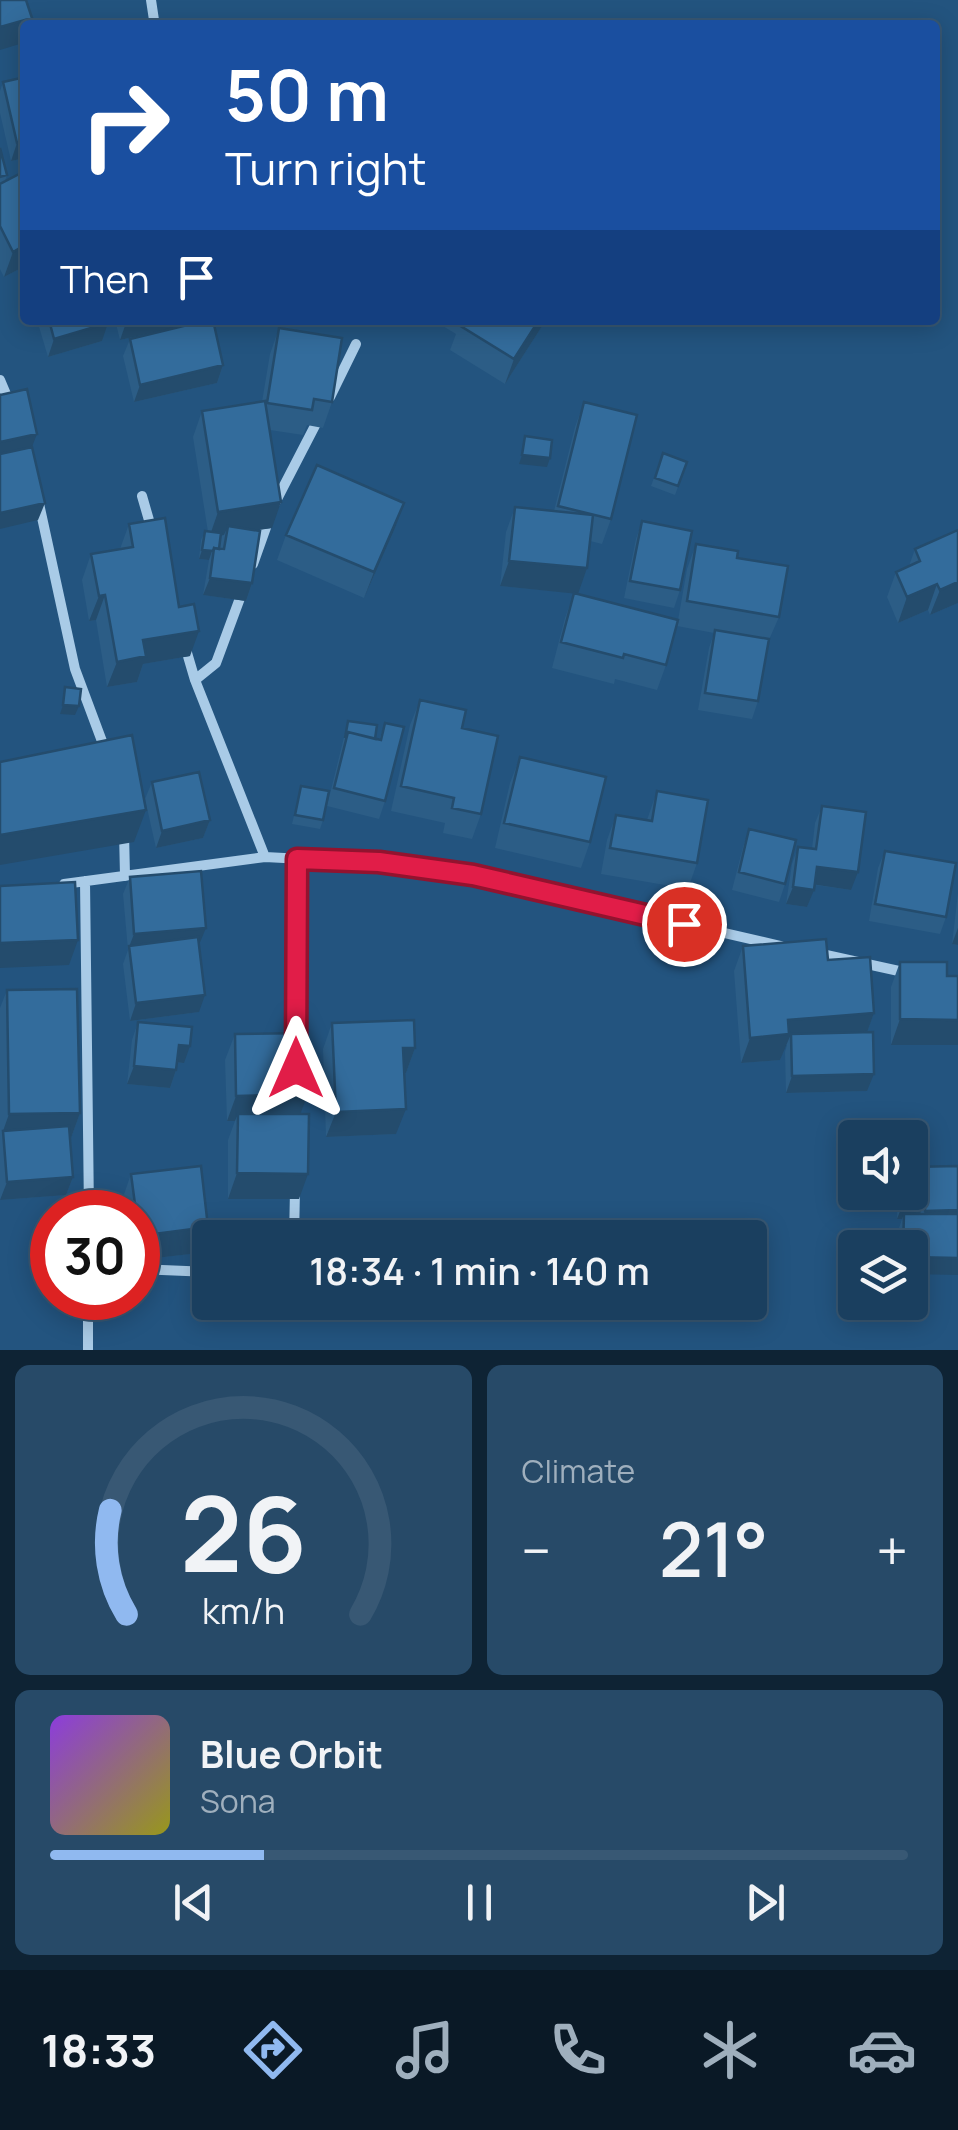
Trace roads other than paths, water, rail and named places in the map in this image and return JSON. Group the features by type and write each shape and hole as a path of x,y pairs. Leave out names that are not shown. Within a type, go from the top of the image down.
{"street":[{"path":"195,680 216,664 274,506 356,344"},
{"path":"0,380 14,413"},
{"path":"35,484 75,670 109,761"},
{"path":"142,496 157,548"},
{"path":"180,633 265,858"},
{"path":"124,814 125,876"},
{"path":"51,886 265,858 379,862 473,875 794,948"},
{"path":"296,1052 297,859"},
{"path":"85,881 89,1190"},
{"path":"812,952 924,976"},
{"path":"294,1220 295,1182"},
{"path":"160,1270 192,1271"},
{"path":"88,1320 88,1350"}]}
